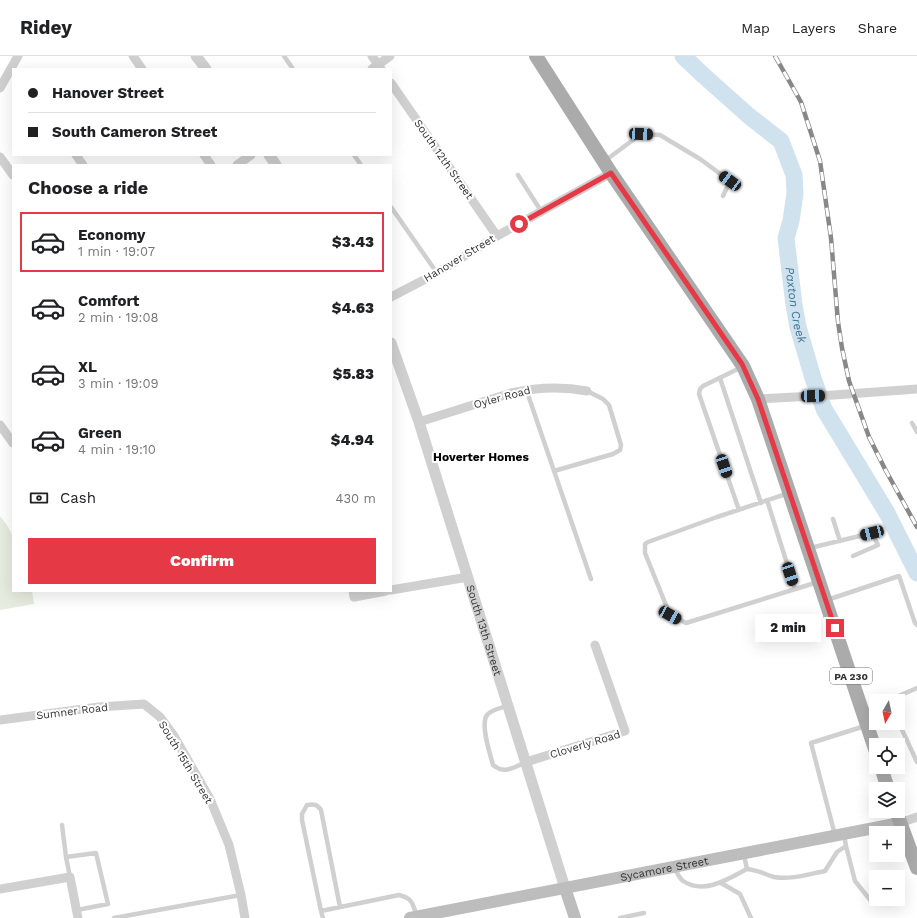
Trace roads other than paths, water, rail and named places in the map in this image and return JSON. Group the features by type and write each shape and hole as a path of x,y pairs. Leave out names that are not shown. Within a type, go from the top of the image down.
{"main road":[{"name":"PA 230","path":"536,56 608,167 743,366 758,399 871,738"},
{"name":"Sycamore Street","path":"414,918 839,835 895,818"},
{"path":"898,818 917,868"},
{"name":"South 13th Street","path":"565,888 575,918"}],"street":[{"path":"0,88 18,56"},
{"path":"133,56 141,68"},
{"path":"196,56 205,68"},
{"path":"372,56 377,68 390,56"},
{"name":"South 12th Street","path":"392,84 497,236"},
{"path":"238,164 250,156"},
{"path":"0,157 12,173"},
{"name":"Hanover Street","path":"392,296 541,211 608,167"},
{"name":"South 13th Street","path":"392,346 419,422 509,705 565,888"},
{"name":"Oyler Road","path":"419,422 526,389 568,387 588,391"},
{"path":"758,399 917,389"},
{"path":"0,425 12,442"},
{"path":"392,590 468,577"},
{"path":"354,594 375,592"},
{"name":"Cloverly Road","path":"526,762 625,731 595,645"},
{"name":"Sumner Road","path":"0,720 99,707 144,704"},
{"name":"South 15th Street","path":"144,704 160,717 174,736 210,799 229,845 245,918"},
{"name":"Sycamore Street","path":"905,817 917,817"},
{"path":"0,889 70,877 77,914"}],"lane":[{"path":"284,56 293,68"},
{"path":"608,167 641,134 660,135 700,159 730,181 723,196"},
{"path":"518,175 541,211"},
{"path":"392,208 437,272"},
{"path":"739,510 699,394 700,389 703,386 743,366"},
{"path":"720,378 761,503"},
{"path":"526,389 591,579"},
{"path":"554,471 613,454 620,450 621,445 609,405 603,399 588,391"},
{"path":"912,423 917,432"},
{"path":"790,493 659,538 645,544 645,553 670,615 686,623 819,581"},
{"path":"767,500 795,589"},
{"path":"833,519 840,541"},
{"path":"808,548 872,533 878,545 854,556"},
{"path":"826,600 899,576 915,623 917,624"},
{"path":"904,694 917,688"},
{"path":"509,705 494,710 487,715 484,722 492,765 497,769 504,771 526,762"},
{"path":"863,712 869,709"},
{"path":"867,725 811,743 839,835 846,846 855,881 869,898"},
{"path":"902,730 917,762"},
{"path":"323,918 302,820 302,814 307,805 313,804 322,810 340,907"},
{"path":"62,825 70,877"},
{"path":"673,867 682,880 690,884 704,886 721,883 747,869 758,870 774,876 789,878 825,871 837,852 846,846"},
{"path":"66,857 96,853 108,904 77,914"},
{"path":"744,853 747,869"},
{"path":"721,883 740,894 751,918"},
{"path":"114,918 241,895"},
{"path":"321,911 399,895 410,899 414,918"},
{"path":"620,918 644,913"}],"waterway":[{"name":"Paxton Creek","path":"683,56 749,116 781,141 794,175 795,193 791,221 786,238 794,305 798,327 813,378 824,409 887,513 917,573"}],"railway":[{"path":"775,56 801,102 820,161 831,238 838,322 849,381 869,437 917,527"}],"district":[{"name":"Hoverter Homes","path":"481,457"}]}
